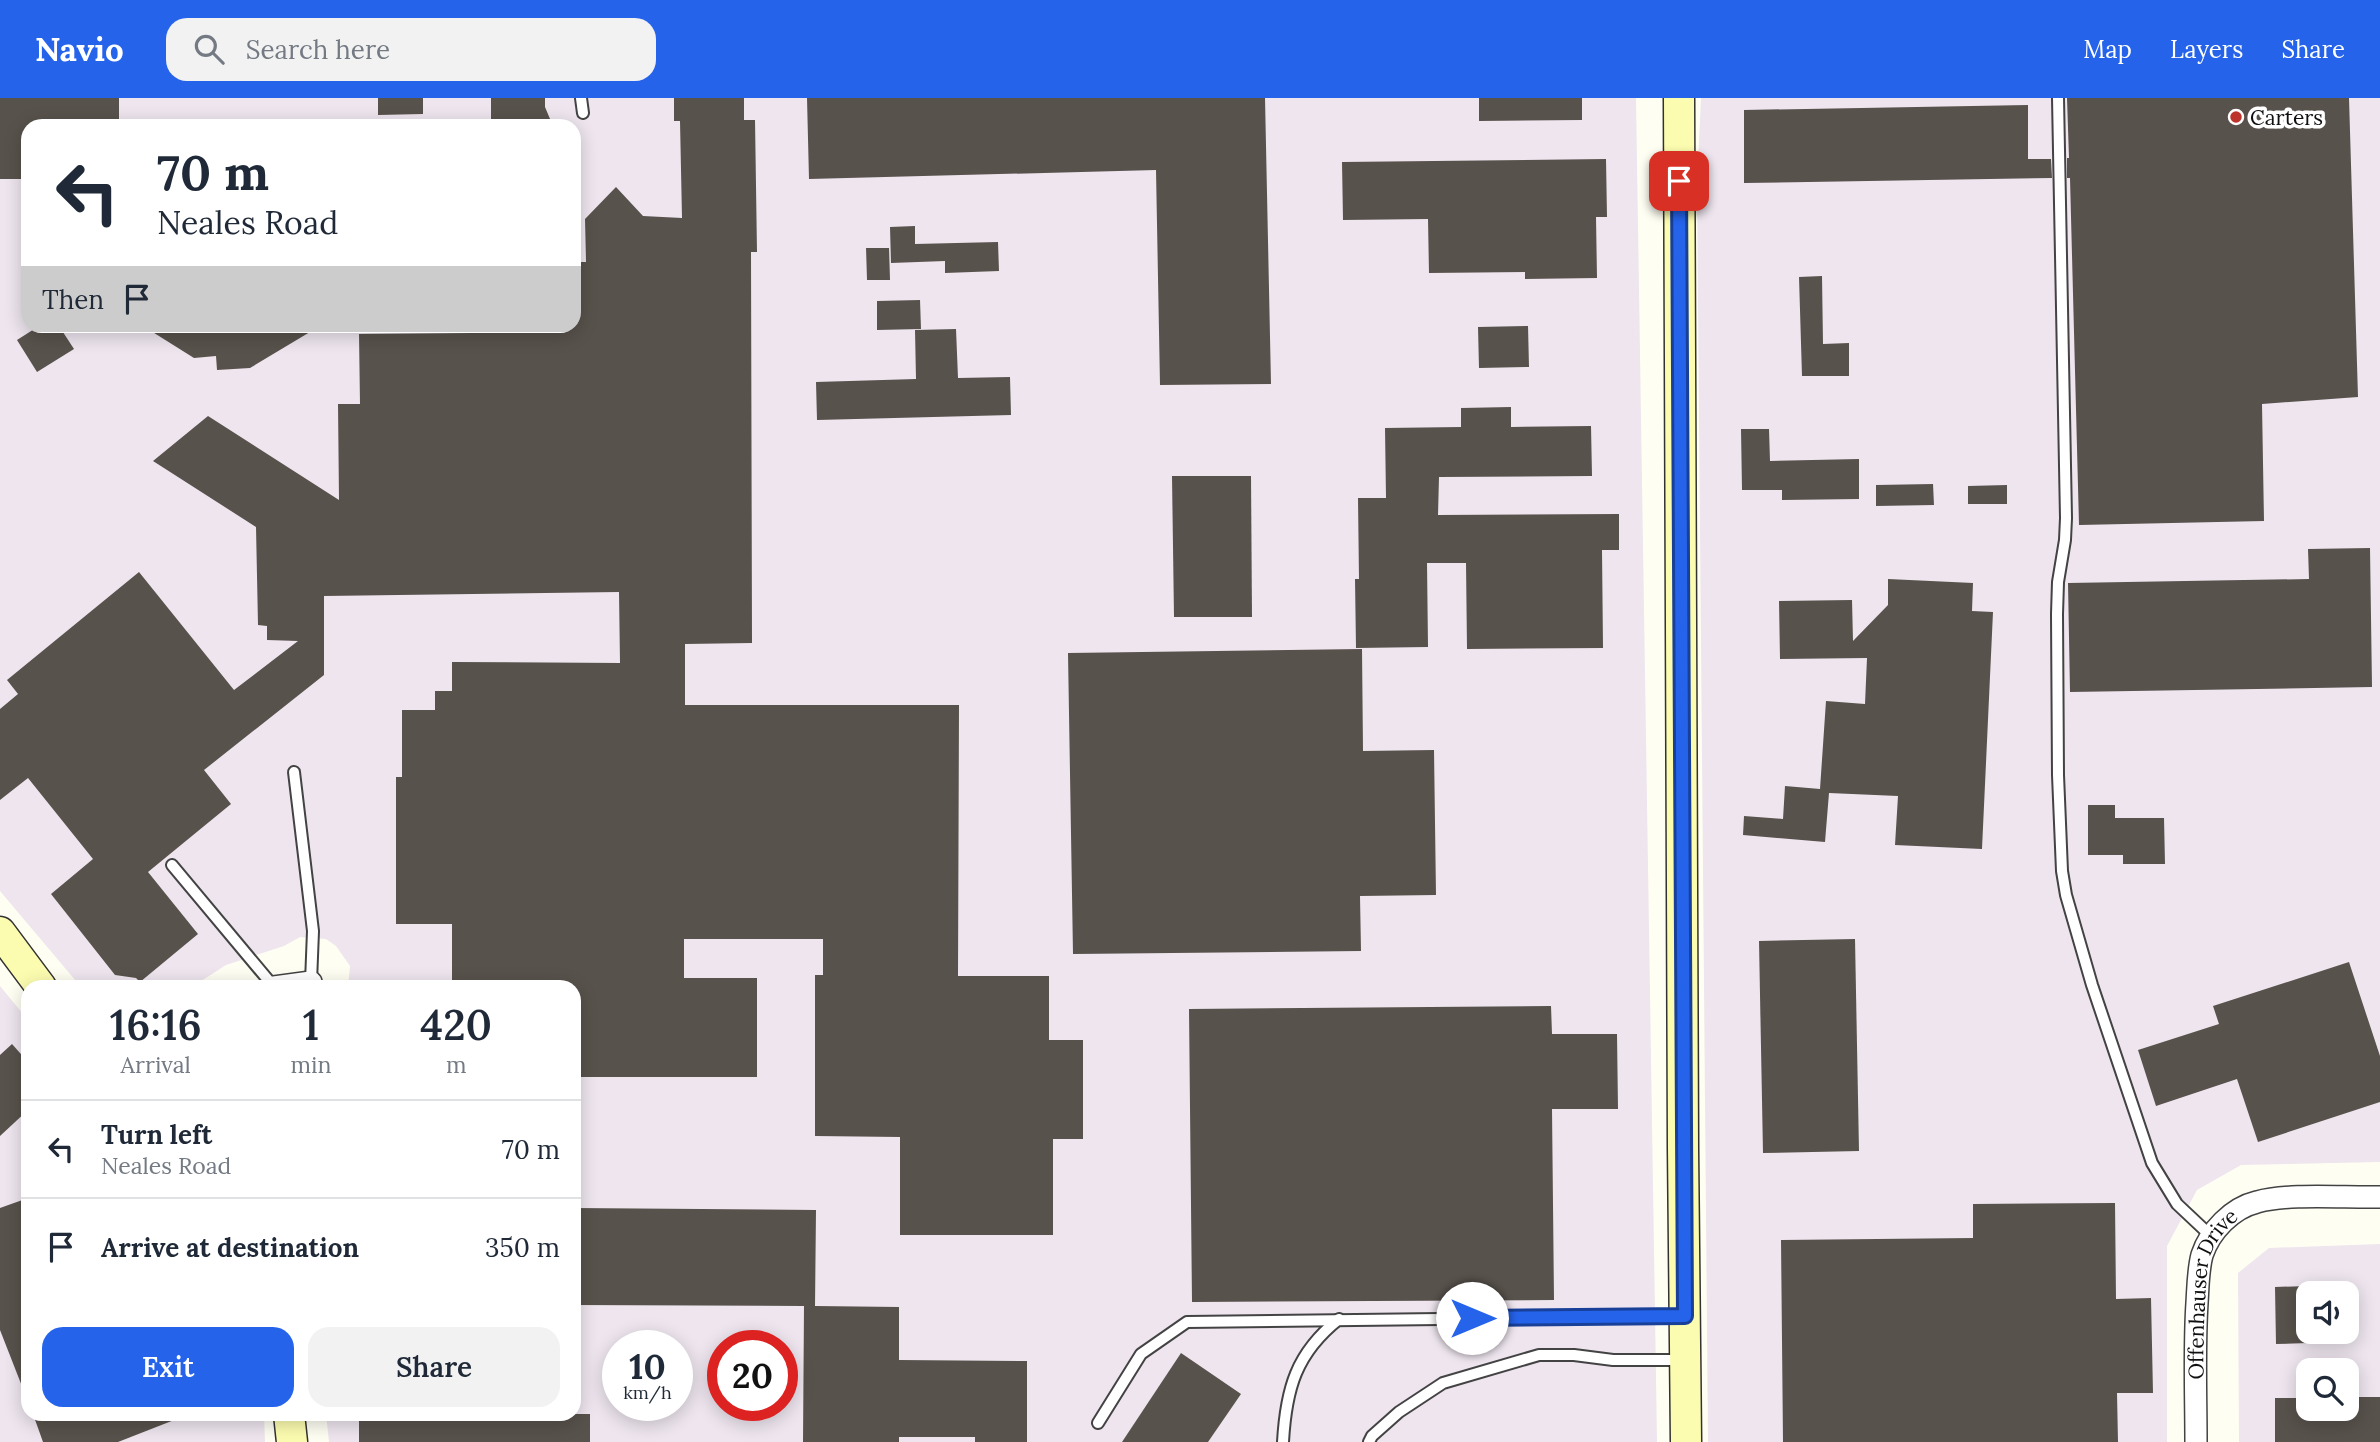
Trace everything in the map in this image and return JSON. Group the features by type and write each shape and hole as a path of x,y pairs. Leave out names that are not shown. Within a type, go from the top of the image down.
{"street":[{"path":"1679,98 1686,1442"},
{"path":"0,932 36,980"},
{"name":"Offenhauser Drive","path":"2196,1442 2195,1333 2199,1278 2202,1255 2222,1222 2239,1209 2257,1202 2281,1198 2380,1197"},
{"path":"290,1421 292,1442"}],"lane":[{"path":"581,98 583,113"},
{"path":"2058,98 2066,529 2058,582 2058,755 2062,872 2071,916 2092,985 2152,1163 2177,1204 2211,1237"},
{"path":"294,772 313,931 316,980"},
{"path":"172,865 268,980"},
{"path":"1098,1423 1141,1354 1187,1322 1685,1316"},
{"path":"1283,1442 1285,1406 1300,1362 1320,1334 1339,1319"},
{"path":"1369,1442 1372,1436 1399,1412 1443,1383 1539,1356 1685,1360"}],"shaded area":[{"path":"0,98 1636,98 1657,1442 329,1442 327,1421 581,1421 581,980 349,980 350,966 336,946 326,939 300,937 284,946 226,965 203,980 75,980 0,891"},
{"path":"1701,98 2380,98 2380,1162 2241,1165 2197,1190 2167,1246 2167,1442 1708,1442 1697,185"},
{"path":"0,986 21,1012 21,1421 264,1421 265,1442 0,1442"},
{"path":"2380,1244 2380,1442 2239,1442 2238,1273 2269,1248"}],"building":[{"path":"0,98 119,98 119,119 21,119 21,179 0,179"},
{"path":"378,98 423,98 423,114 378,115"},
{"path":"491,98 545,98 545,107 550,119 491,119"},
{"path":"674,98 744,98 744,120 755,120 757,252 751,252 752,643 685,644 685,705 959,705 958,976 1049,976 1049,1040 1083,1040 1083,1139 1053,1139 1053,1235 900,1235 900,1137 815,1136 815,975 823,975 823,939 684,939 684,978 757,978 757,1077 581,1077 581,980 452,980 452,924 396,924 396,777 402,777 402,710 435,710 435,691 452,691 452,662 620,663 619,592 324,596 324,675 204,770 231,804 148,872 198,934 142,980 115,975 51,894 93,859 28,778 0,800 0,709 18,694 7,680 139,572 234,690 298,641 267,640 267,626 258,625 256,527 153,461 208,416 339,500 338,404 360,404 359,334 581,333 581,262 586,262 585,219 616,187 643,216 682,218 680,121 674,121"},
{"path":"807,98 1265,98 1271,384 1160,385 1156,170 809,179"},
{"path":"1479,98 1582,98 1582,120 1479,121"},
{"path":"2067,98 2349,98 2358,397 2262,404 2264,521 2079,525 2070,178 2067,178"},
{"path":"2028,105 2028,159 2051,159 2052,178 1744,183 1744,110"},
{"path":"1606,159 1607,217 1596,217 1597,278 1525,279 1525,272 1429,273 1428,219 1343,220 1342,162"},
{"path":"915,226 915,244 998,242 999,271 945,273 945,261 891,263 890,227"},
{"path":"866,248 889,248 890,280 867,280"},
{"path":"1822,276 1823,344 1849,343 1849,376 1802,376 1799,277"},
{"path":"920,300 921,329 877,330 877,301"},
{"path":"1528,326 1529,367 1479,368 1478,327"},
{"path":"956,329 958,378 1010,377 1011,415 817,420 816,382 916,379 915,330"},
{"path":"28,333 64,333 74,349 37,372 17,340"},
{"path":"154,333 308,333 250,368 217,370 216,356 194,358"},
{"path":"1511,407 1511,427 1591,426 1592,476 1439,477 1438,515 1619,514 1619,550 1602,550 1603,648 1467,649 1466,563 1427,563 1428,647 1356,648 1358,498 1386,498 1385,428 1461,427 1461,408"},
{"path":"1741,429 1769,429 1770,461 1859,459 1859,499 1782,500 1782,490 1742,490"},
{"path":"1172,476 1251,476 1252,617 1174,617"},
{"path":"1933,484 1934,505 1876,506 1876,485"},
{"path":"2007,485 2007,504 1968,504 1968,486"},
{"path":"2370,548 2372,687 2070,692 2068,583 2309,579 2308,549"},
{"path":"1888,579 1973,583 1972,611 1993,612 1982,849 1895,845 1898,796 1829,793 1825,842 1743,835 1744,816 1783,819 1785,786 1820,789 1826,701 1865,704 1867,658 1780,659 1779,601 1852,600 1853,641 1888,605"},
{"path":"1362,649 1363,751 1434,750 1436,895 1360,896 1361,951 1073,954 1068,653"},
{"path":"2088,805 2115,805 2115,818 2164,818 2165,864 2123,864 2123,855 2088,855"},
{"path":"1855,939 1859,1151 1763,1153 1759,941"},
{"path":"2349,962 2380,1056 2380,1102 2258,1142 2237,1079 2156,1106 2138,1050 2219,1024 2213,1006"},
{"path":"1551,1006 1552,1034 1617,1034 1618,1109 1552,1109 1554,1300 1192,1302 1189,1009"},
{"path":"12,1044 21,1054 21,1116 0,1136 0,1055"},
{"path":"21,1200 21,1384 0,1330 0,1208"},
{"path":"2115,1203 2116,1299 2151,1298 2153,1393 2117,1393 2118,1442 1783,1442 1781,1240 1973,1238 1973,1204"},
{"path":"581,1208 816,1210 815,1306 899,1307 899,1360 1027,1361 1027,1442 975,1442 975,1437 899,1437 899,1442 803,1442 804,1306 581,1305"},
{"path":"2296,1286 2296,1343 2276,1344 2275,1287"},
{"path":"1181,1353 1241,1394 1208,1442 1122,1442"},
{"path":"2359,1397 2380,1397 2380,1442 2275,1442 2275,1398 2296,1398 2296,1421 2359,1421"},
{"path":"581,1414 590,1414 590,1442 359,1442 359,1421 581,1421"},
{"path":"36,1421 172,1421 118,1442 43,1442"}],"place":[{"name":"Carters","path":"2236,117"}],"route":[{"path":"1472,1318 1685,1316 1679,181"}]}
